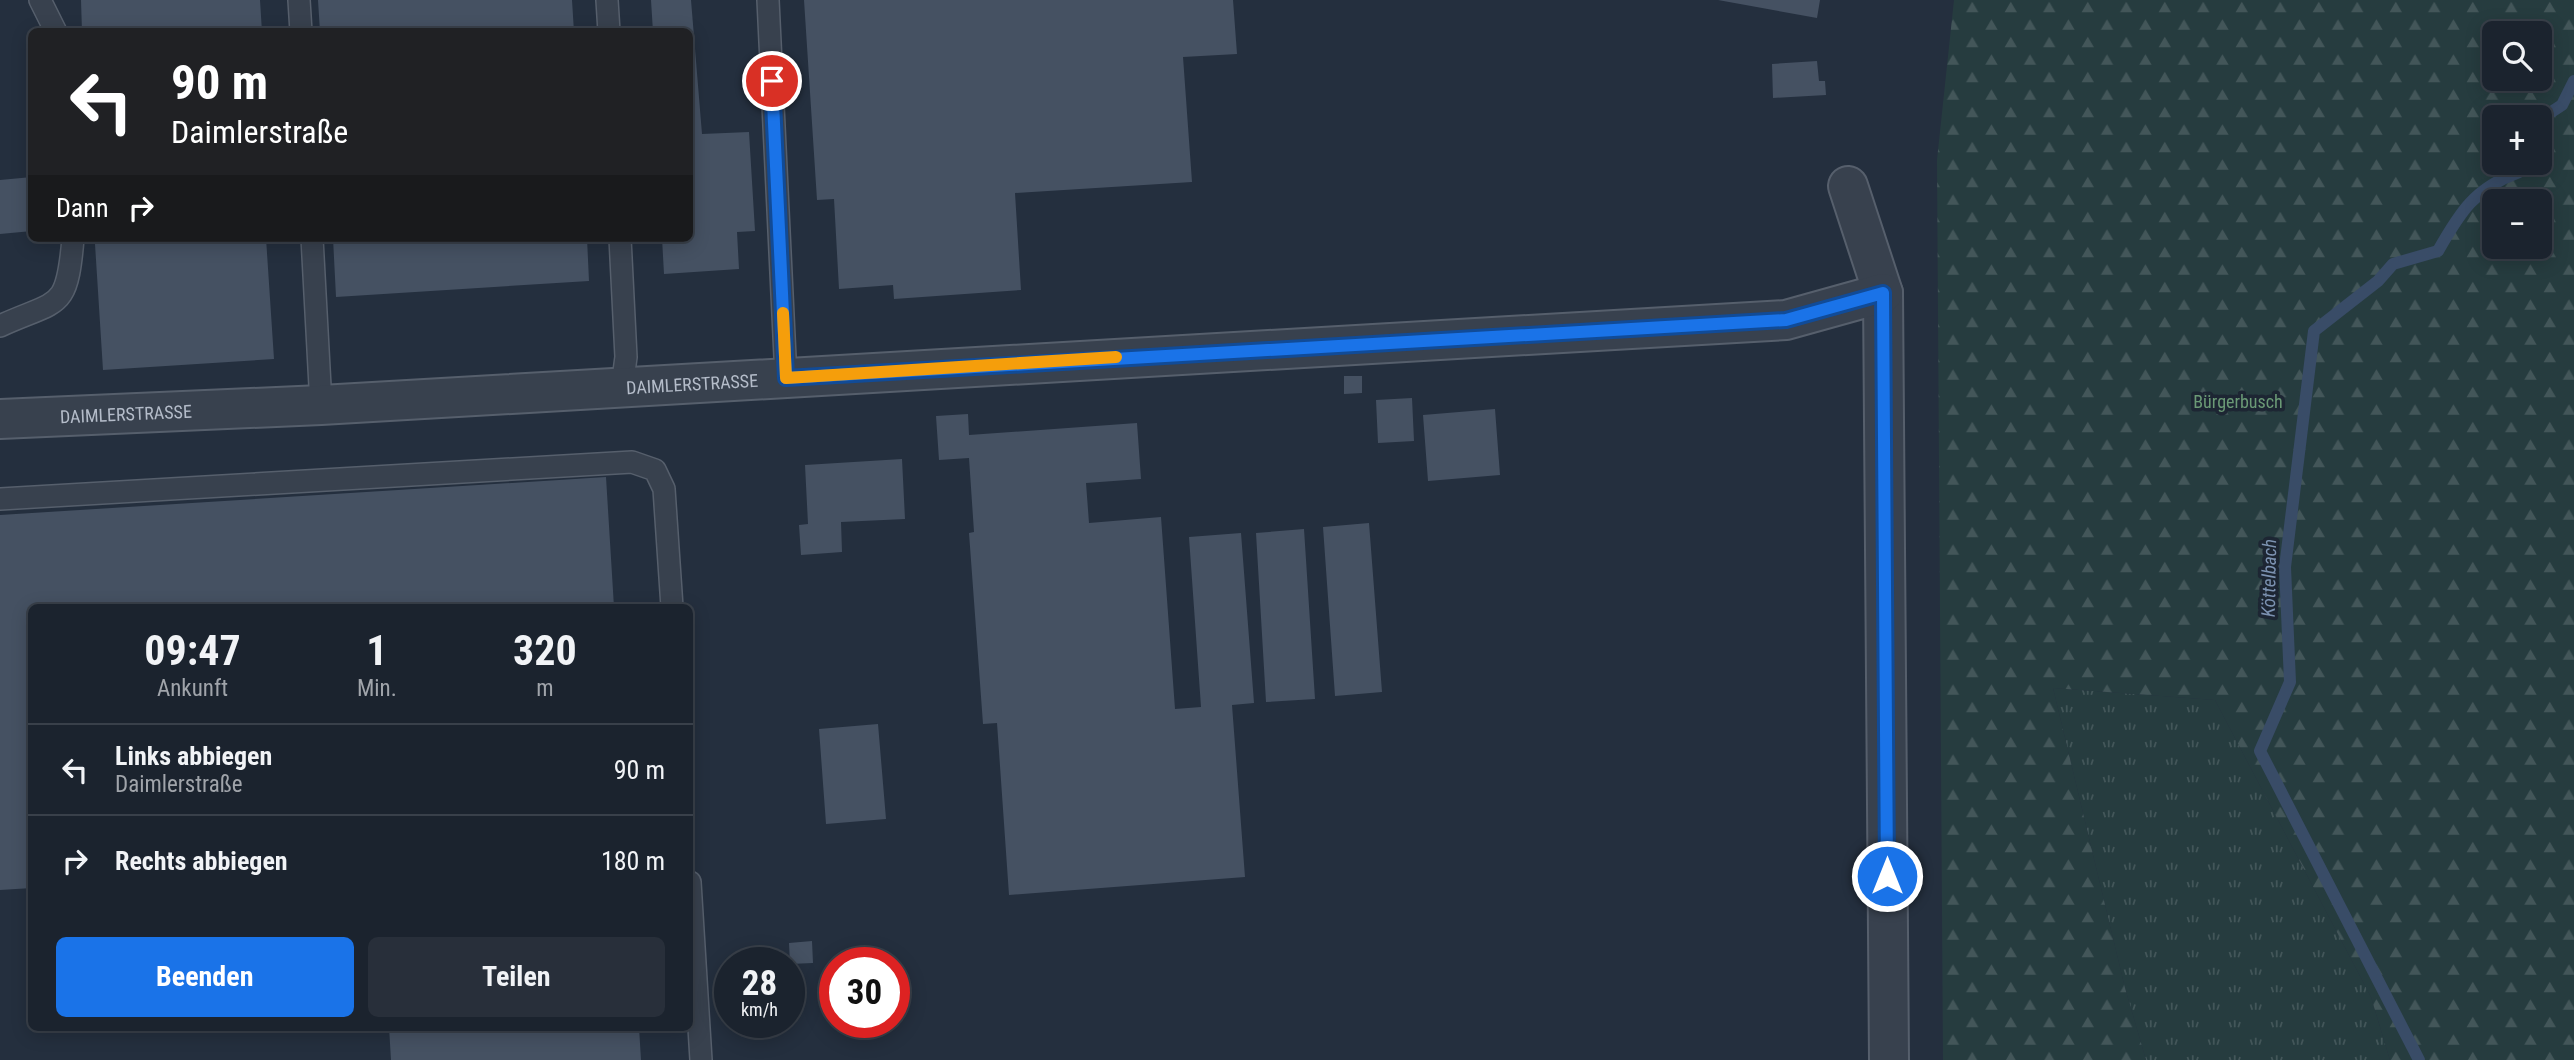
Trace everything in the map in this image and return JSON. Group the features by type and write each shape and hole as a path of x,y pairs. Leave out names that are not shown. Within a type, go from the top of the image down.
{"street":[{"path":"1847,186 1883,293 1889,1060"},
{"name":"DAIMLERSTRASSE","path":"0,419 321,405 1247,349 1786,320 1883,293"}],"lane":[{"path":"40,0 54,28"},
{"path":"299,0 301,28"},
{"path":"607,0 608,28"},
{"path":"768,0 786,378"},
{"path":"0,326 57,302 67,284 72,242"},
{"path":"312,242 321,405"},
{"path":"620,242 626,357 622,387"},
{"path":"0,499 632,462 655,470 664,489 672,604"},
{"path":"693,931 701,1060"}],"green space":[{"name":"Bürgerbusch","path":"1954,0 2574,0 2574,1060 2390,1060 2371,997 2215,700 2053,688 2125,988 2146,1060 1943,1060 1937,160"},
{"path":"2053,688 2215,700 2371,997 2390,1060 2146,1060 2125,988"}],"building":[{"path":"81,0 260,0 262,28 82,28"},
{"path":"318,0 572,0 574,28 320,28"},
{"path":"651,0 691,0 702,134 749,132 755,231 737,232 739,269 664,274 662,242 693,242 693,28 653,28"},
{"path":"804,0 1233,0 1237,54 1183,57 1192,182 1015,193 1021,290 894,299 893,285 839,289 834,199 817,200"},
{"path":"1718,0 1820,0 1817,18"},
{"path":"1817,61 1819,81 1825,81 1826,95 1773,98 1772,64"},
{"path":"28,177 28,231 0,234 0,180"},
{"path":"266,242 274,359 103,370 95,244"},
{"path":"333,242 587,242 589,281 336,297"},
{"path":"1344,376 1362,376 1362,393 1344,394"},
{"path":"1412,398 1414,441 1378,443 1376,400"},
{"path":"1495,409 1500,475 1428,481 1423,415"},
{"path":"968,414 969,435 1137,423 1141,479 1086,483 1089,523 1161,517 1175,709 1201,707 1189,537 1241,533 1254,703 1232,705 1245,877 1009,895 997,723 983,724 969,533 974,532 969,458 939,460 936,416"},
{"path":"902,459 905,519 841,522 842,552 801,555 799,525 808,524 805,465"},
{"path":"606,477 614,604 28,604 28,888 0,890 0,515"},
{"path":"1369,523 1382,692 1335,696 1323,527"},
{"path":"1304,529 1315,699 1266,702 1256,533"},
{"path":"878,724 886,819 826,824 819,729"},
{"path":"812,941 813,963 805,963 805,947 789,947 789,943"},
{"path":"389,1031 639,1031 641,1060 391,1060"}],"waterway":[{"name":"Köttelbach","path":"2552,112 2562,105 2574,81"},
{"name":"Köttelbach","path":"2419,1060 2260,751 2290,682 2285,567 2314,331 2378,281 2393,264 2438,251 2470,203 2491,186 2512,175"}],"slow traffic":[{"path":"783,313 786,378 1116,357"}],"route":[{"path":"772,81 786,378 1786,320 1883,293 1887,876"}]}
